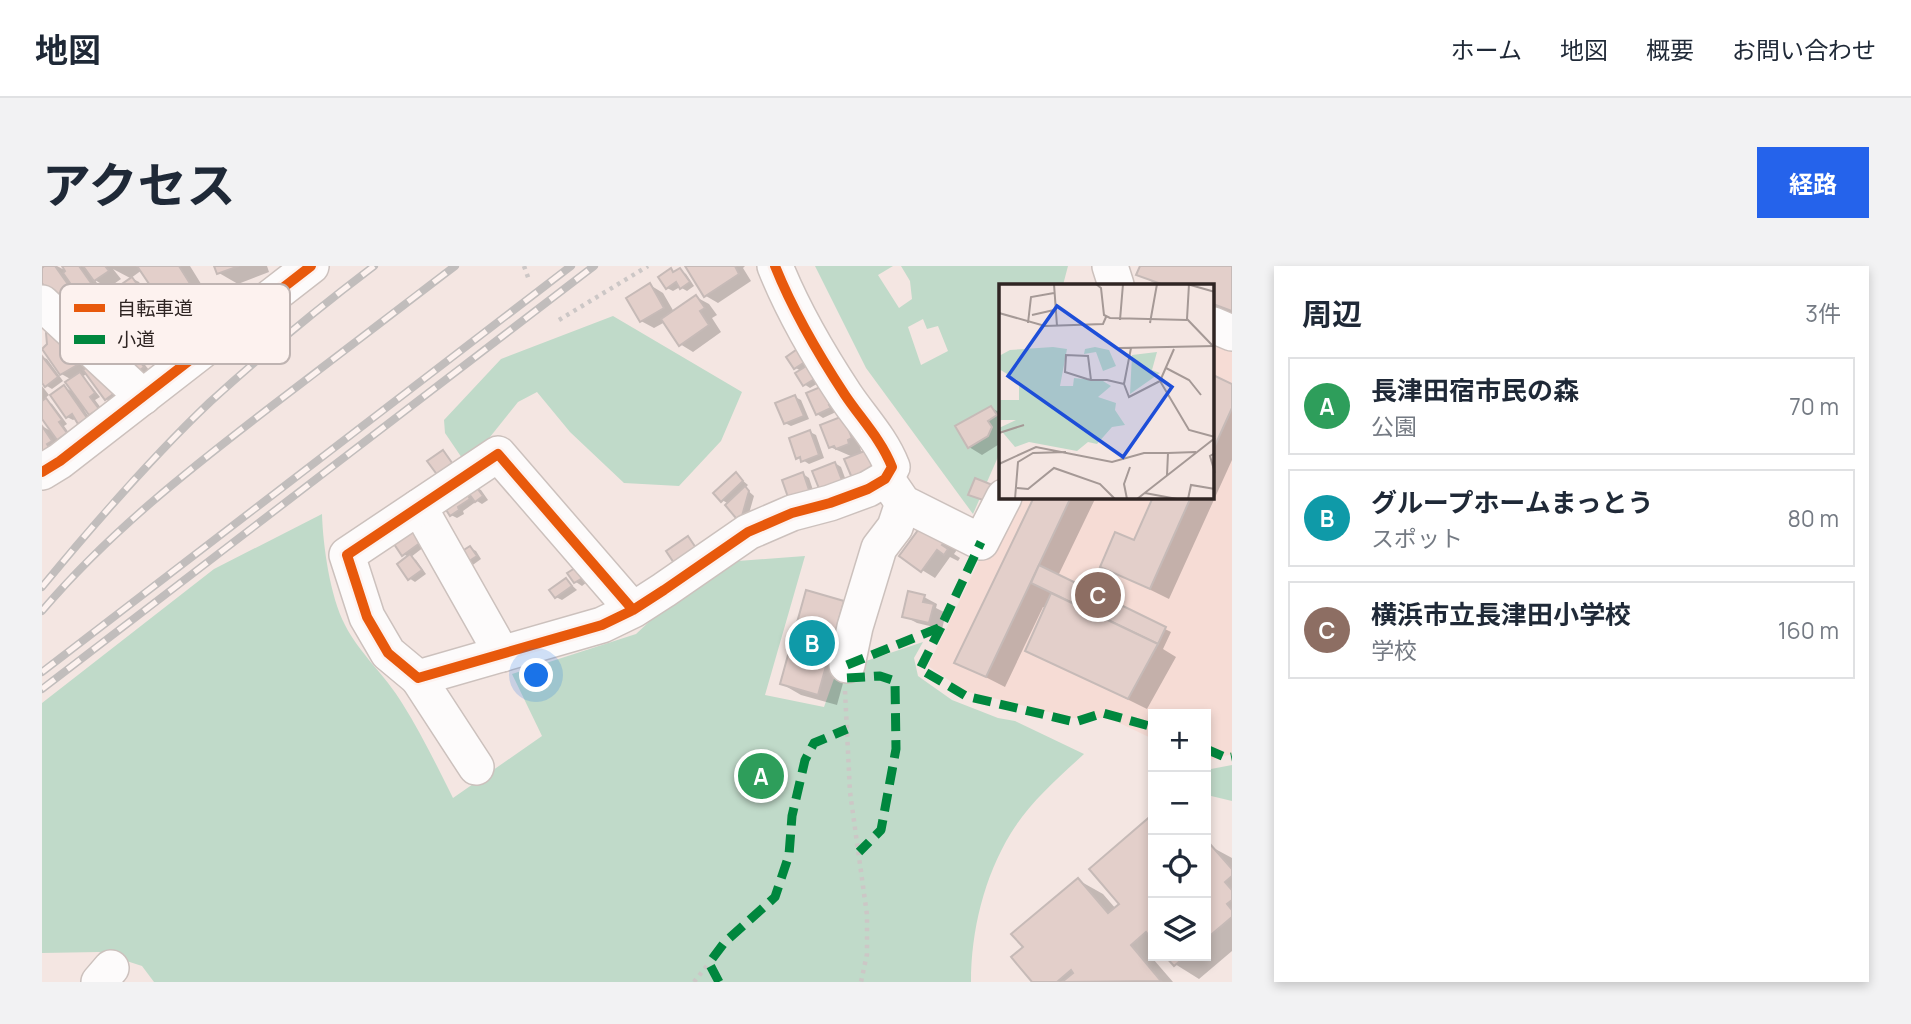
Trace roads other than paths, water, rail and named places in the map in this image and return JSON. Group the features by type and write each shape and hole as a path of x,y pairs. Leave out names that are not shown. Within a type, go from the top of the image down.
{"street":[{"path":"289,284 312,266"},
{"path":"775,266 786,294 824,361 886,452 892,467 895,527 879,548 855,627 848,666"},
{"path":"1110,266 1116,284"},
{"path":"42,306 60,322"},
{"path":"1214,325 1232,333"},
{"path":"106,364 143,397"},
{"path":"42,472 186,364"},
{"path":"476,767 418,678 388,653 367,617 347,555 498,454 633,610"},
{"path":"418,678 602,625 633,610 748,532 792,513 868,489 894,491 922,510 981,542 1003,499"},
{"path":"419,508 502,654"}],"railway":[{"path":"290,332 374,266"},
{"path":"42,611 95,554 182,477 455,266"},
{"path":"42,672 571,266"},
{"path":"42,689 594,266"},
{"path":"42,587 166,446 253,364"}],"place":[{"name":"横浜市立長津田小学校","path":"1098,595"},
{"name":"グループホームまっとう","path":"812,643"},
{"name":"長津田宿市民の森","path":"761,776"}]}
